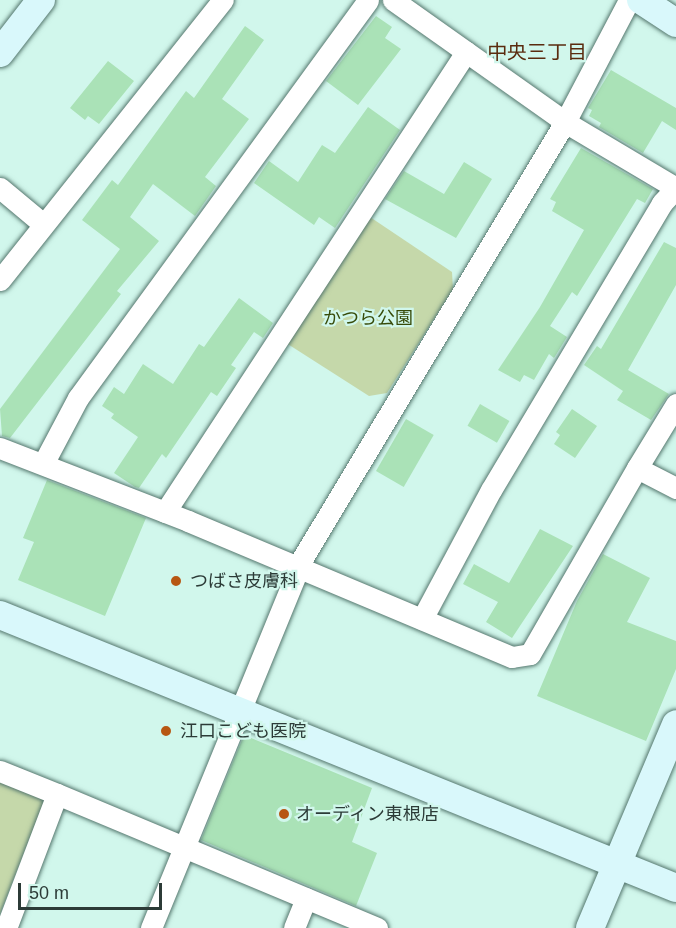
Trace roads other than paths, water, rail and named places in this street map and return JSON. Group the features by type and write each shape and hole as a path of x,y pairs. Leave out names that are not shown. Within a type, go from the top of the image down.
{"street":[{"path":"0,52 41,0"},
{"path":"0,280 223,0"},
{"path":"43,464 78,398 368,0"},
{"path":"393,0 565,122 676,188 662,203 491,490 422,619"},
{"path":"151,928 298,570 565,122 629,0"},
{"path":"641,0 676,23"},
{"path":"165,512 466,52"},
{"path":"0,188 43,224"},
{"path":"0,448 165,512 298,570 512,657 530,654 676,404"},
{"path":"637,468 676,488"},
{"path":"0,615 676,888"},
{"path":"590,928 614,863 676,724"},
{"path":"0,771 377,928"},
{"path":"6,928 57,794"},
{"path":"294,928 306,898"}],"place":[{"name":"つばさ皮膚科","path":"176,581"},
{"name":"江口こども医院","path":"166,731"},
{"name":"オーディン東根店","path":"284,814"}],"district":[{"name":"中央三丁目","path":"537,52"}],"park label":[{"name":"かつら公園","path":"368,318"}]}
